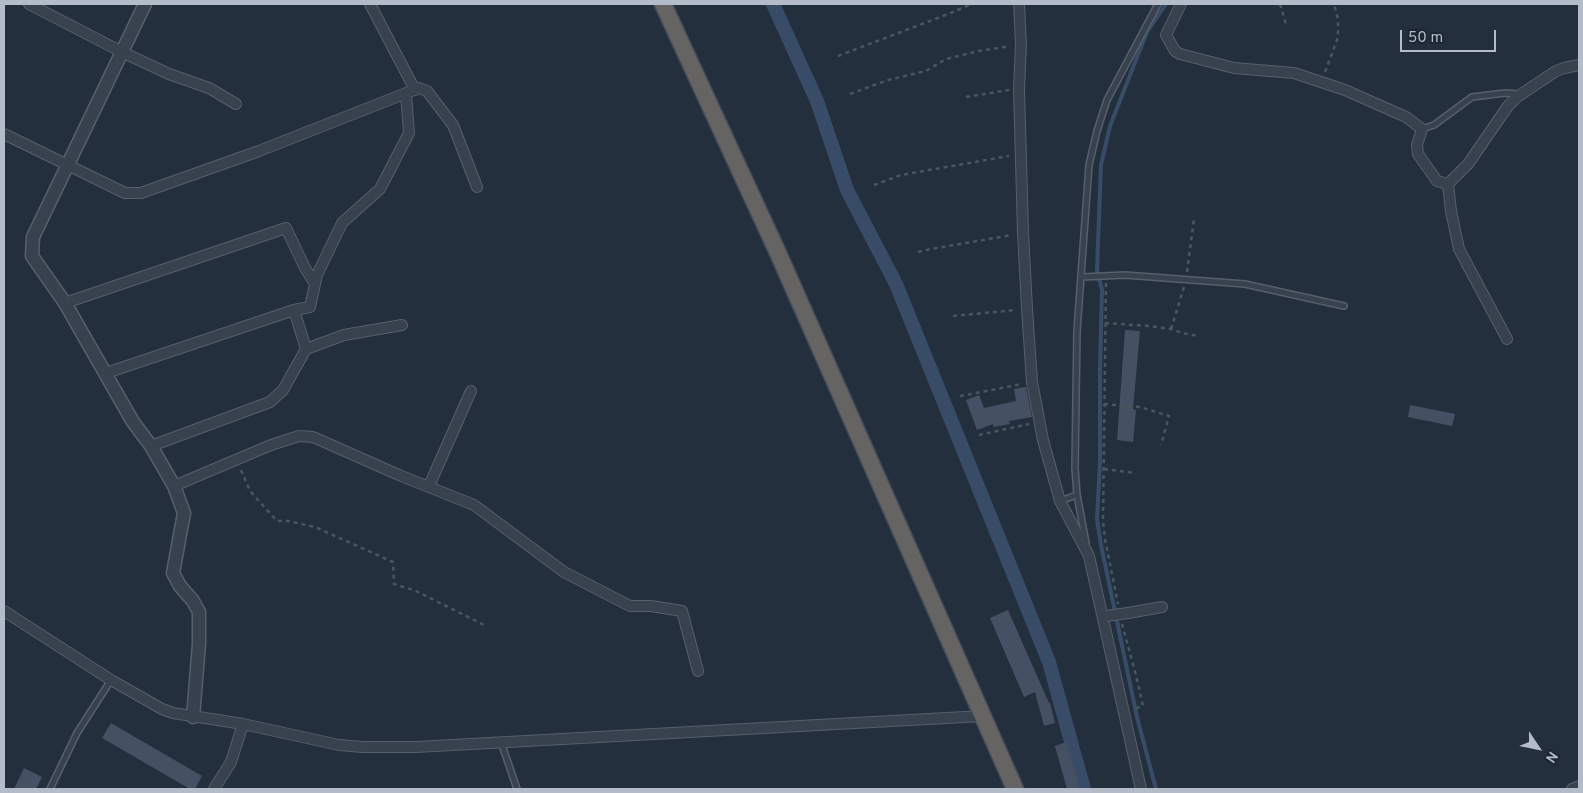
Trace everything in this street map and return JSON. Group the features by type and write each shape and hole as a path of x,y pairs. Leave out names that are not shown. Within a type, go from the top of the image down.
{"highway":[{"path":"663,4 778,253 1015,789"}],"street":[{"path":"29,4 122,52 169,74 209,88 236,104"},
{"path":"144,4 33,237 32,256 65,303 133,422 151,446 174,486 184,514 173,573 180,586 193,601 198,612 199,644 193,717"},
{"path":"106,373 294,310 310,307 317,275 342,223 380,189 409,133 410,92 370,4"},
{"path":"1019,4 1023,233 1032,382 1039,421 1060,501 1089,556 1141,789"},
{"path":"1181,4 1166,35 1174,51 1234,68 1294,73 1359,96 1406,117 1422,129 1417,145 1418,154 1437,181 1448,184"},
{"path":"1448,184 1468,164 1508,106 1521,94 1556,71 1579,65"},
{"path":"4,134 125,193 141,192 259,151 419,88 427,91 453,125 477,187"},
{"path":"1448,184 1451,212 1460,249 1507,339"},
{"path":"65,303 286,228 305,268 315,284"},
{"path":"294,310 306,349"},
{"path":"151,446 270,402 283,390 306,349 344,336 402,325"},
{"path":"429,486 471,391"},
{"path":"174,486 271,445 298,436 313,437 399,475 474,505 564,572 630,606 651,606 682,611 698,671"},
{"path":"1104,617 1162,607"},
{"path":"4,611 111,680 173,714 243,724 339,745 416,748 983,716"},
{"path":"214,789 231,762 243,724"},
{"path":"1572,789 1579,786"}],"lane":[{"path":"1089,556 1077,495 1075,468 1077,331 1088,173 1097,131 1107,100 1158,4"},
{"path":"1422,129 1434,125 1472,97 1505,93 1521,94"},
{"path":"1082,277 1125,275 1250,285 1344,306"},
{"path":"1060,501 1077,495"},
{"path":"50,789 77,733 111,680"},
{"path":"501,742 517,789"}],"path":[{"path":"838,56 972,4"},
{"path":"1280,4 1286,24"},
{"path":"1321,82 1337,40 1338,19 1334,4"},
{"path":"850,94 888,80 926,71 946,60 979,51 1021,44"},
{"path":"966,97 1019,89"},
{"path":"874,185 901,175 1022,154"},
{"path":"918,252 931,248 1023,233"},
{"path":"1106,275 1103,521 1118,604"},
{"path":"953,316 1027,308"},
{"path":"1105,323 1156,327 1198,336"},
{"path":"960,396 1032,382"},
{"path":"1104,404 1140,407 1169,416 1161,445"},
{"path":"979,435 1039,421"},
{"path":"237,459 242,476 250,491 277,520 315,527 392,562 394,584 416,591 484,625"},
{"path":"1104,469 1136,473"},
{"path":"1105,567 1111,566"},
{"path":"1122,623 1143,706 1132,709"}],"building":[{"path":"1125,330 1140,331 1133,409 1136,410 1133,442 1117,440"},
{"path":"1026,387 1032,417 1009,421 1010,424 993,427 993,424 977,430 966,400 979,395 984,408 1016,401 1014,389"},
{"path":"1410,405 1455,414 1452,426 1408,417"},
{"path":"1008,610 1050,703 1055,723 1044,726 1035,692 1024,697 990,618"},
{"path":"111,723 202,776 195,789 190,789 102,738"},
{"path":"1067,742 1079,789 1067,789 1055,746"},
{"path":"24,768 42,777 36,789 14,789"}],"waterway":[{"path":"773,4 817,101 847,190 896,284 1049,662 1084,789"},
{"path":"1156,789 1137,717 1097,519 1100,462 1102,290 1097,270 1101,165 1110,126 1147,32 1166,4"}]}
